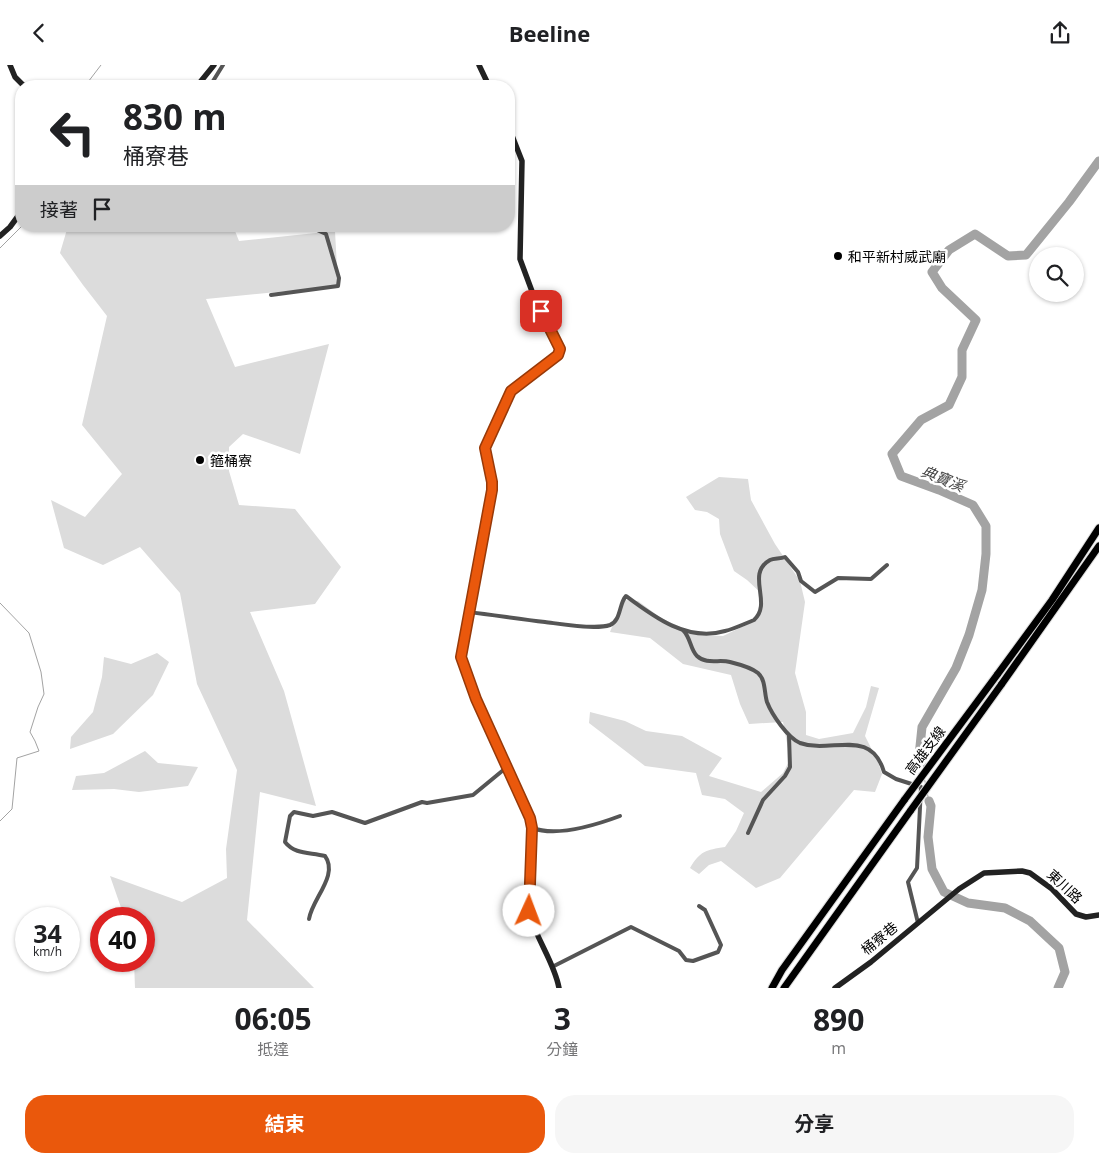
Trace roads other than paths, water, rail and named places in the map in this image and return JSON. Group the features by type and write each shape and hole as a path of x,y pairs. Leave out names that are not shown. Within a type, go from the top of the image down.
{"highway":[{"name":"高雄支線","path":"772,988 782,970 905,799 1052,600 1099,528"},
{"name":"高雄支線","path":"784,988 1002,685 1099,546"}],"street":[{"path":"10,65 18,80"},
{"path":"202,80 214,65"},
{"path":"213,80 222,65"},
{"path":"479,65 486,80"},
{"path":"515,144 522,161 520,259 533,294 560,349 558,355 511,391 485,448 492,490 468,612 463,641 462,663 476,699 530,818 532,828 529,911 559,988"},
{"path":"0,236 15,220"},
{"path":"271,295 338,286 339,278 326,234 322,232"},
{"path":"468,612 582,627 609,625 620,611 622,600 626,596 657,619 682,630 704,633 723,632 758,617 762,600 758,586 762,566 772,559 785,557 798,572 801,581 815,592 838,578 871,579 887,565"},
{"path":"682,630 688,635 697,656 707,662 729,661 758,673 763,681 768,703 789,736 798,742 813,746 857,744 876,753 884,772 896,779 921,787 918,869 908,882 918,923"},
{"path":"748,833 763,800 785,776 790,767 789,736"},
{"path":"309,919 313,905 328,877 330,869 328,861 324,856 299,852 285,842 290,816 294,812 313,816 332,812 365,823 422,801 427,803 474,795 508,767"},
{"path":"532,828 542,832 571,829 602,823 620,816"},
{"name":"東川路","path":"938,905 984,873 1022,871 1030,873 1046,884 1076,914 1086,917 1099,915"},
{"name":"桶寮巷","path":"835,988 871,962 938,905"},
{"path":"552,967 631,927 679,951 686,960 693,961 718,952 721,945 705,910 699,906"}],"waterway":[{"path":"90,80 101,65"},
{"name":"典寶溪","path":"921,763 919,756 922,727 956,668 969,635 982,590 986,554 986,526 973,505 901,476 892,454 921,420 949,405 962,377 962,350 976,320 942,288 932,272 949,250 975,234 1008,256 1026,255 1099,161"},
{"path":"0,248 16,232"},
{"path":"0,603 29,633 41,672 44,694 30,732 39,751 17,758 12,809 0,821"},
{"name":"典寶溪","path":"921,763 922,771"},
{"name":"典寶溪","path":"924,777 926,786"},
{"name":"典寶溪","path":"927,792 929,801"},
{"name":"典寶溪","path":"929,801 931,806 928,837 932,869 944,892 968,903 1005,908 1030,921 1059,948 1065,972 1058,988"}],"place":[{"name":"和平新村威武廟","path":"838,256"},
{"name":"箍桶寮","path":"200,460"}]}
